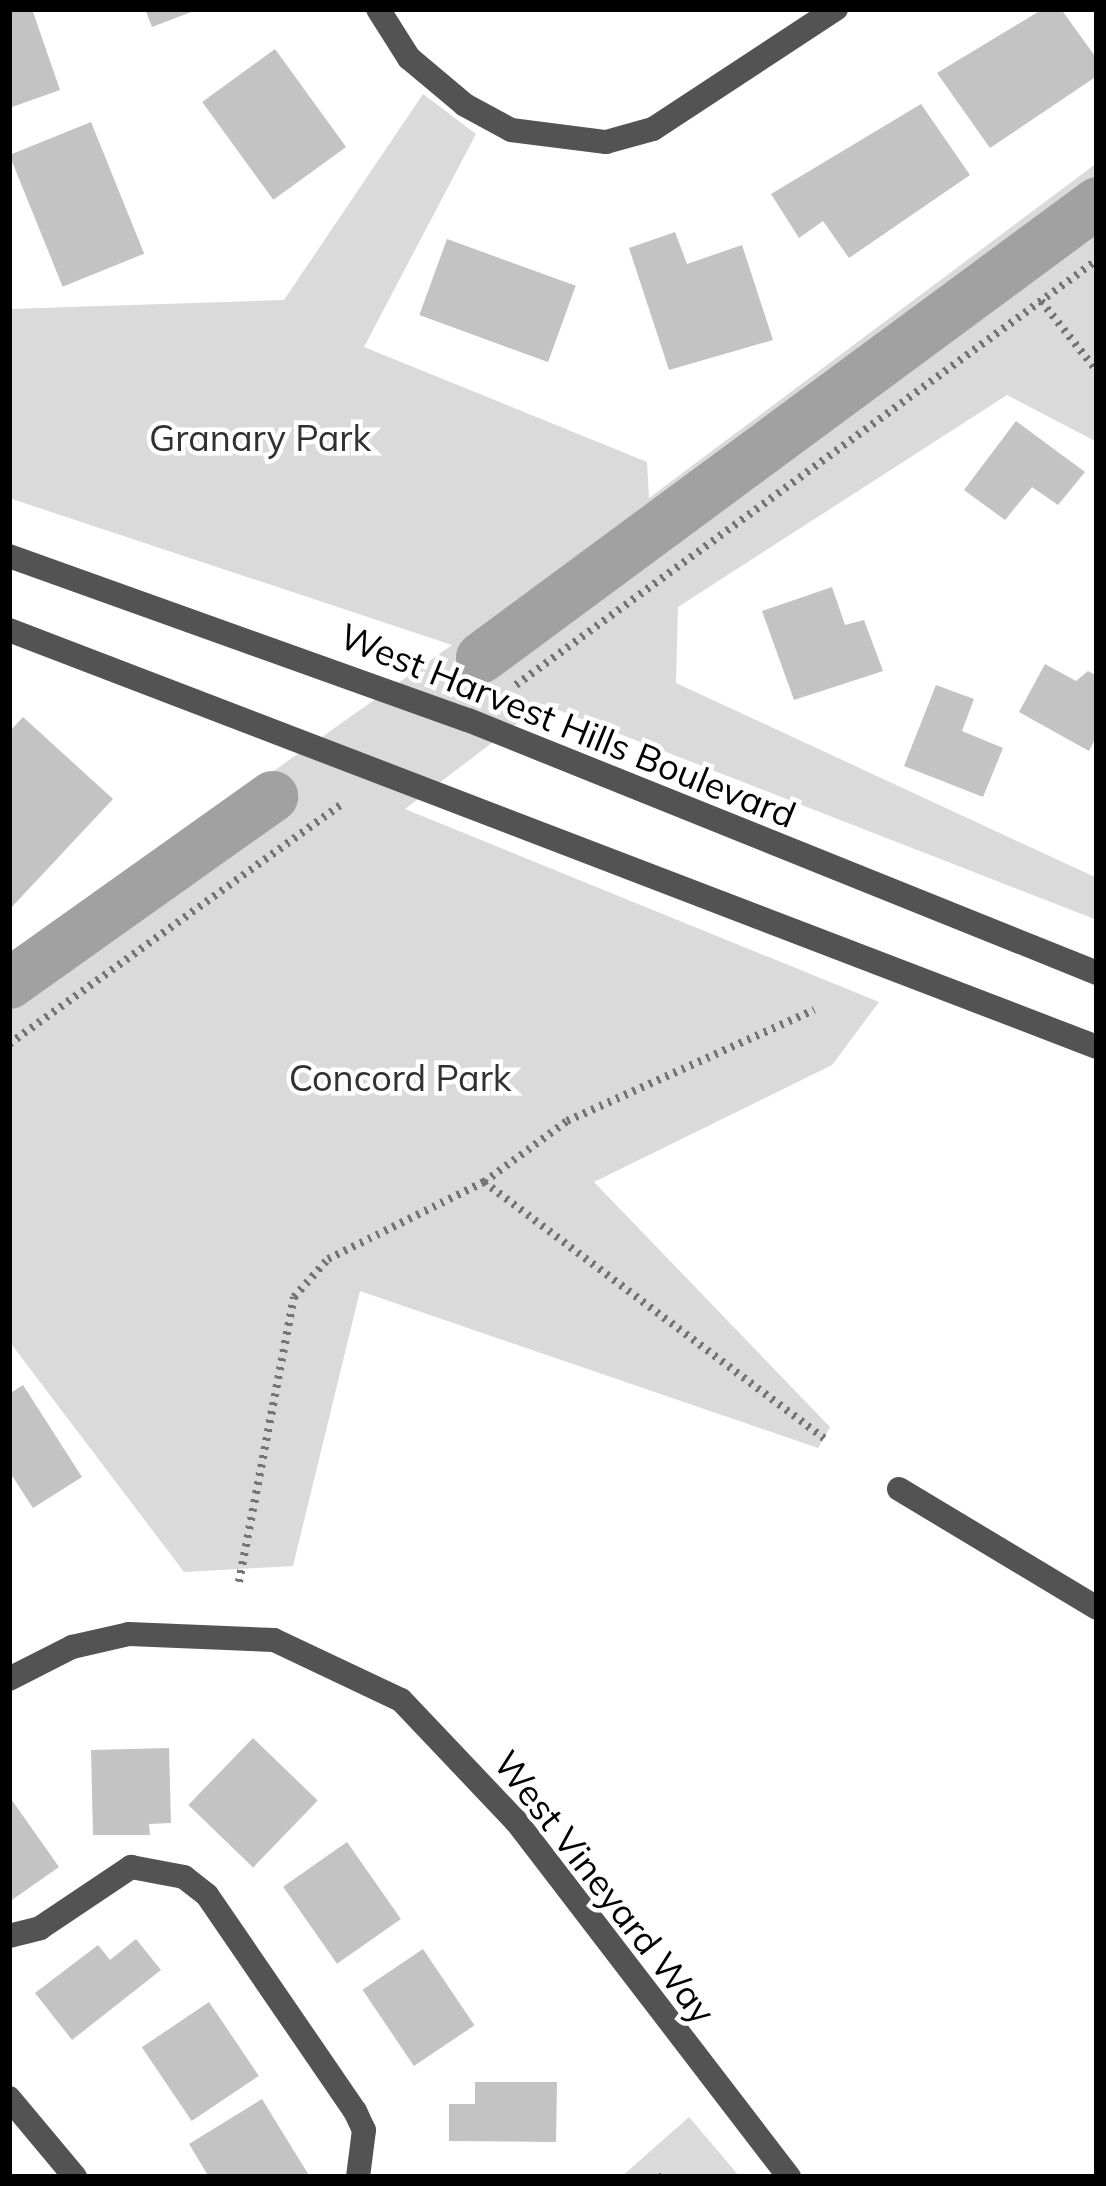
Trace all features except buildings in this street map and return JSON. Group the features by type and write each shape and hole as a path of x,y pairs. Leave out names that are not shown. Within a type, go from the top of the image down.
{"street":[{"path":"378,9 435,86 511,130 606,142 653,128 836,9"},
{"name":"West Harvest Hills Boulevard","path":"9,556 75,574 468,720 1097,973"},
{"path":"9,630 1097,1047"},
{"path":"899,1489 1097,1607"},
{"name":"West Vineyard Way","path":"9,1679 72,1647 129,1634 274,1640 401,1700 462,1760 789,2177"},
{"path":"9,1936 40,1928 131,1868 184,1877 207,1894 356,2111 364,2130 358,2177"},
{"path":"9,2098 75,2177"}],"path":[{"path":"516,685 1097,260"},
{"path":"1042,301 1097,371"},
{"path":"9,1044 342,804"},
{"path":"239,1582 294,1298 328,1259 484,1182 567,1120 814,1010"},
{"path":"484,1182 824,1438"}],"green space":[{"path":"423,94 476,134 364,347 647,462 649,498 1097,163 1097,442 1007,395 678,607 676,683 1097,878 1097,920 543,704 405,809 879,1002 832,1065 594,1182 830,1427 818,1448 360,1291 293,1566 184,1572 9,1341 9,958 452,645 9,498 9,309 284,300"},
{"path":"689,2117 740,2177 621,2177"}],"waterway":[{"path":"481,657 1097,202"},
{"path":"9,983 272,796"}],"park label":[{"name":"Granary Park","path":"260,438"},
{"name":"Concord Park","path":"400,1078"}]}
